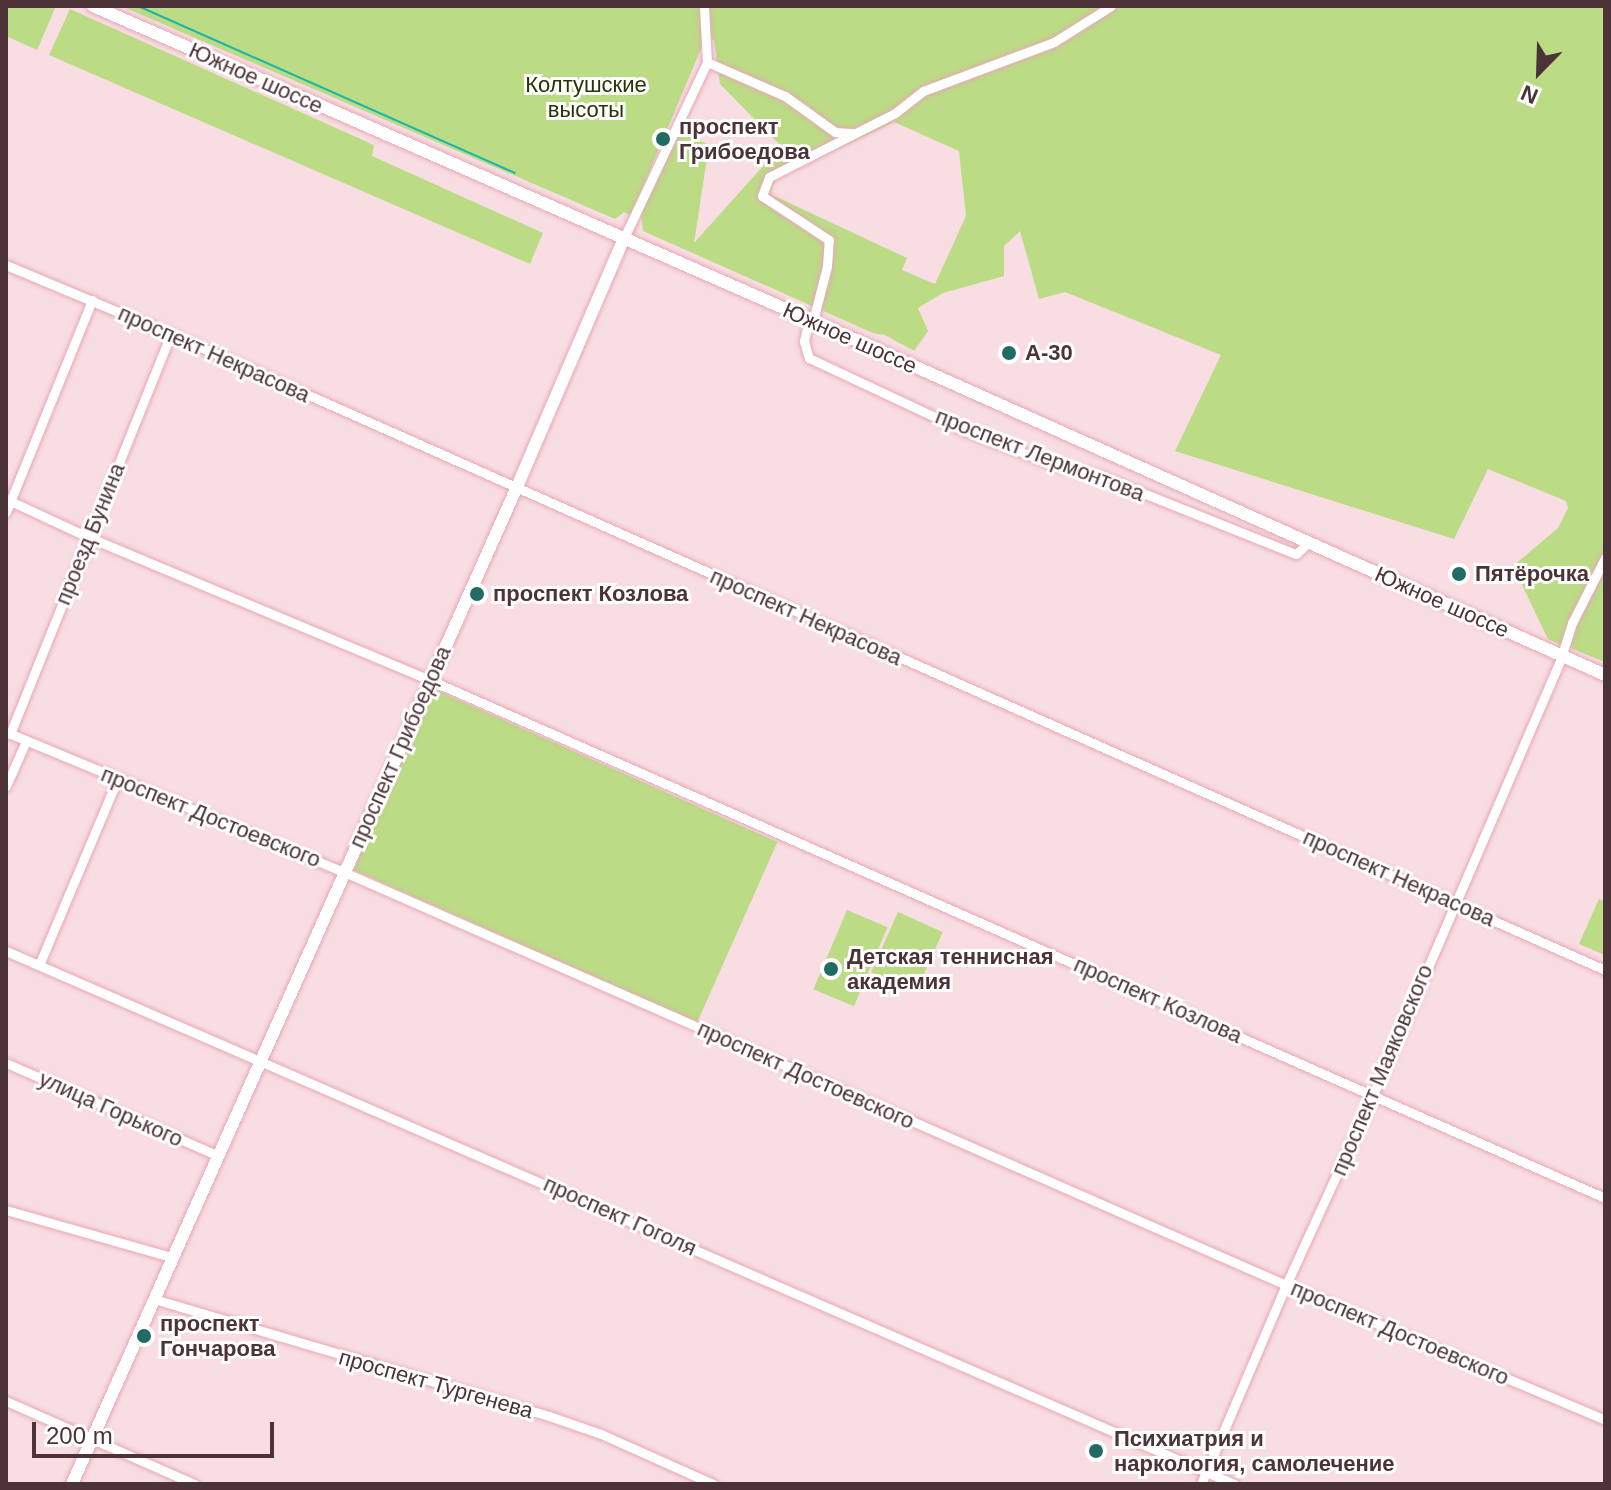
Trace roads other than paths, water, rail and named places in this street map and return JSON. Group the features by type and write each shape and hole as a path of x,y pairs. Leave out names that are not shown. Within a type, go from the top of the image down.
{"street":[{"name":"Южное шоссе","path":"93,6 811,320 1605,675"},
{"name":"проспект Грибоедова","path":"72,1484 516,489 623,240 707,62 704,6"},
{"path":"811,320 827,266 829,240 762,196 769,177 895,113 923,91 953,77 1054,42 1111,6"},
{"path":"707,62 785,96 835,132 852,133"},
{"name":"проспект Некрасова","path":"6,265 171,334 1605,970"},
{"path":"6,512 8,500 92,300"},
{"name":"проспект Лермонтова","path":"811,320 804,341 809,358 965,431 1056,465 1098,475 1296,554 1308,543"},
{"name":"проезд Бунина","path":"8,733 171,334"},
{"name":"проспект Козлова","path":"8,500 88,537 430,680 1605,1198"},
{"name":"проспект Маяковского","path":"1201,1484 1286,1285 1373,1095 1562,656 1572,623 1605,558"},
{"name":"проспект Достоевского","path":"8,733 344,872 1286,1285 1605,1420"},
{"path":"6,786 26,741"},
{"path":"39,965 118,778"},
{"name":"проспект Гоголя","path":"6,951 1234,1484"},
{"name":"улица Горького","path":"6,1063 217,1155"},
{"path":"6,1210 171,1257"},
{"name":"проспект Тургенева","path":"154,1299 562,1421 601,1434 713,1484"},
{"path":"6,1401 194,1484"}],"waterway":[{"path":"138,6 515,173"}],"place":[{"name":"проспект Грибоедова","path":"663,139"},
{"name":"А-30","path":"1009,353"},
{"name":"Пятёрочка","path":"1459,574"},
{"name":"проспект Козлова","path":"477,594"},
{"name":"Детская теннисная академия","path":"831,969"},
{"name":"проспект Гончарова","path":"144,1336"},
{"name":"Психиатрия и наркология, самолечение","path":"1096,1451"}],"park label":[{"name":"Колтушские высоты","path":"586,96"}]}
